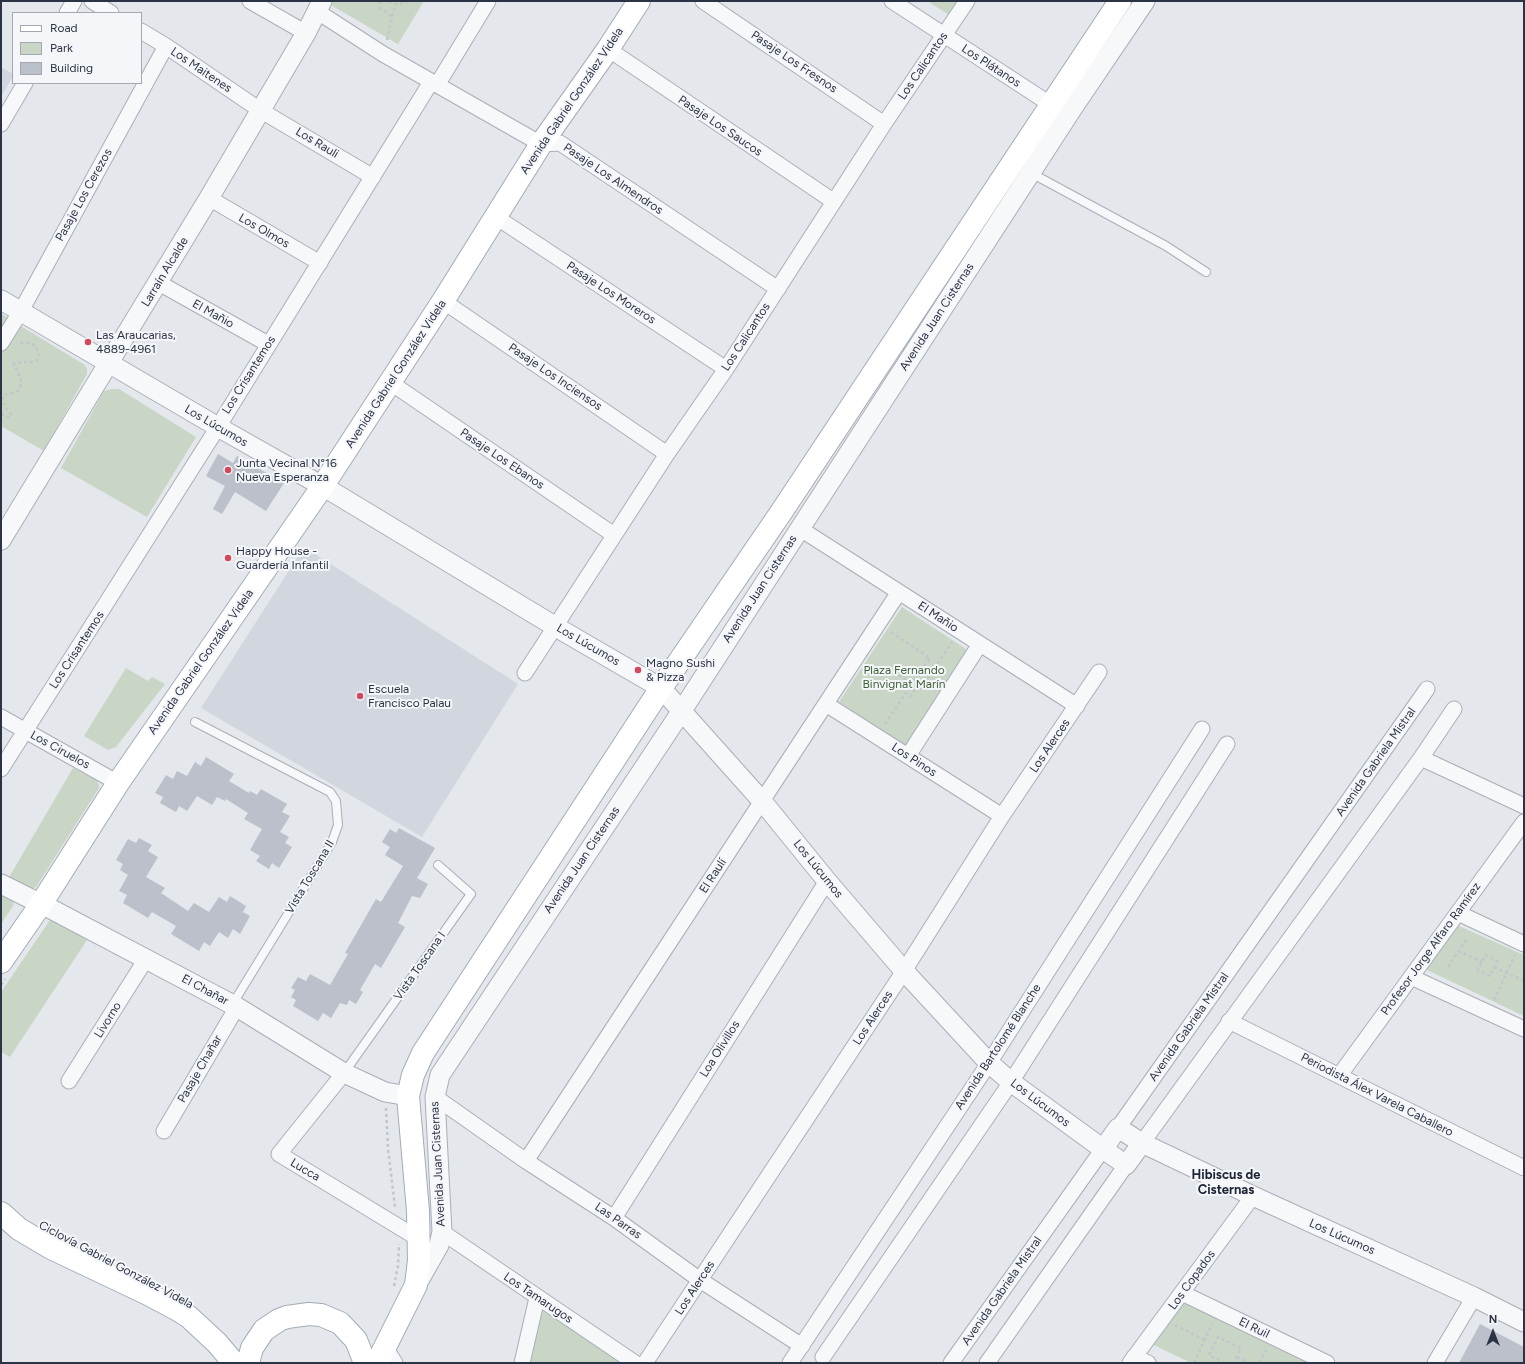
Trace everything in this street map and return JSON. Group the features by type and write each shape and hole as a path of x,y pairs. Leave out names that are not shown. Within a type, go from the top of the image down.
{"main road":[{"name":"Avenida Gabriel González Videla","path":"1,962 41,904 118,783 391,383 541,144 608,49 639,1"},
{"name":"Avenida Juan Cisternas","path":"386,1358 416,1285 419,1260 419,1239 408,1096 413,1075 423,1053 661,688 782,510 1050,104 1120,1"},
{"path":"1,1213 19,1229 46,1246 178,1310 189,1317 217,1343 234,1363"},
{"path":"248,1363 252,1348 264,1330 279,1320 287,1317 309,1314 321,1315 340,1323 356,1340 365,1363"}],"street":[{"path":"68,12 74,1"},
{"path":"92,1 109,12"},
{"path":"250,1 306,33"},
{"name":"Los Crisantemos","path":"1,769 218,427 268,344 373,177 488,1"},
{"name":"Pasaje Los Fresnos","path":"703,1 884,124"},
{"name":"Los Calicantos","path":"525,673 614,535 726,369 833,201 967,1"},
{"name":"Avenida Juan Cisternas","path":"416,1285 438,1245 442,1232 435,1097 440,1075 681,712 799,528 1145,1"},
{"name":"Los Plátanos","path":"898,3 944,36 1050,104"},
{"path":"320,6 383,54 541,144"},
{"name":"Larraín Alcalde","path":"1,540 108,363 159,283 306,33 320,6"},
{"name":"Los Maitenes","path":"142,32 166,46 260,110"},
{"name":"Pasaje Los Cerezos","path":"1,343 21,311 166,46"},
{"name":"Pasaje Los Saucos","path":"608,49 833,201"},
{"path":"1,124 24,84"},
{"name":"Los Rauli","path":"260,110 373,177"},
{"name":"Pasaje Los Almendros","path":"541,144 560,143 778,289"},
{"name":"Los Olmos","path":"209,198 320,263"},
{"name":"Pasaje Los Moreros","path":"496,217 726,369"},
{"name":"El Mañio","path":"159,283 268,344"},
{"name":"Los Lúcumos","path":"1,300 322,486 556,627 661,688 762,801 826,881 904,971 989,1063 1011,1082 1126,1165"},
{"name":"Pasaje Los Inciensos","path":"443,301 668,454"},
{"name":"Pasaje Los Ebanos","path":"391,383 614,535"},
{"name":"El Mañio","path":"799,528 1077,706"},
{"name":"El Raulí","path":"526,1161 899,592"},
{"path":"908,756 980,644"},
{"name":"Los Alerces","path":"645,1363 904,971 1002,816 1099,672"},
{"name":"Avenida Gabriela Mistral","path":"951,1363 1426,689"},
{"name":"Los Pinos","path":"826,704 1002,816"},
{"path":"987,1363 1126,1165 1421,758 1454,709"},
{"name":"Los Ciruelos","path":"1,717 118,783"},
{"name":"Avenida Bartolomé Blanche","path":"790,1363 989,1063 1202,729"},
{"path":"823,1357 1011,1082 1227,744"},
{"path":"1421,758 1524,806"},
{"name":"Profesor Jorge Alfaro Ramírez","path":"1339,1076 1524,822"},
{"name":"Loa Olivillos","path":"614,1218 826,881"},
{"name":"El Chañar","path":"1,884 146,958 234,1006 344,1073 385,1092 408,1096"},
{"path":"1458,913 1523,943"},
{"name":"Livorno","path":"69,1081 146,958"},
{"path":"1411,976 1524,1029"},
{"name":"Pasaje Chañar","path":"164,1131 234,1006"},
{"name":"Periodista Álex Varela Caballero","path":"1229,1021 1524,1168"},
{"name":"Lucca","path":"344,1073 279,1154 419,1239"},
{"name":"Las Parras","path":"435,1097 526,1161 614,1218 700,1280 802,1346"},
{"name":"Los Lúcumos","path":"1118,1128 1142,1143 1253,1196 1474,1297 1524,1322"},
{"name":"Los Copados","path":"1132,1360 1253,1196"},
{"name":"Los Tamarugos","path":"442,1232 537,1298 635,1363"},
{"name":"El Ruil","path":"1182,1293 1327,1363"},
{"path":"1436,1363 1474,1297"},
{"path":"522,1363 537,1298"},
{"path":"1132,1360 1148,1363"}],"lane":[{"path":"1031,173 1166,246 1206,272"},
{"name":"Vista Toscana II","path":"195,722 330,792 336,801 338,825 332,842 234,1006"},
{"name":"Vista Toscana I","path":"344,1073 470,894 438,865"}],"path":[{"path":"380,1 380,8 393,17"},
{"path":"390,1 395,4 407,1"},
{"path":"383,54 395,4"},
{"path":"1,414 7,417 10,417 11,414 3,402 3,395 18,391 21,385 21,381 14,363 32,362 36,361 39,357 39,352 34,345 26,342 17,343"},
{"path":"846,674 881,667 887,668 912,683 930,658 879,624"},
{"path":"877,736 906,693 910,696 917,686 920,689 960,631"},
{"path":"918,674 926,680"},
{"path":"1448,967 1468,937"},
{"path":"1488,1012 1523,943"},
{"path":"1458,951 1482,962"},
{"path":"1485,955 1497,960 1494,967 1490,976 1478,970 1485,955"},
{"path":"1494,967 1524,981"},
{"path":"1194,1363 1218,1311"},
{"path":"1163,1319 1204,1340"},
{"path":"1225,1363 1209,1355 1218,1337 1241,1348 1234,1363"},
{"path":"1237,1357 1249,1363"}],"shaded area":[{"path":"1,67 12,73 12,78 1,97"},
{"name":"Escuela Francisco Palau","path":"304,547 518,684 422,837 201,708"}],"green space":[{"path":"330,1 424,1 398,44 329,4"},
{"path":"927,1 960,1 951,16"},
{"path":"1,314 85,365 87,369 87,374 44,451 1,426"},
{"path":"119,389 196,437 147,517 61,468 104,391"},
{"name":"Plaza Fernando Binvignat Marín","path":"902,607 969,651 907,746 839,702"},
{"path":"126,668 148,681 152,677 165,684 116,747 108,750 84,736"},
{"path":"73,768 96,780 99,788 36,887 31,889 8,879"},
{"path":"1,890 14,900 13,906 1,924"},
{"path":"52,917 87,940 10,1057 1,1052 1,992"},
{"path":"1459,926 1524,955 1524,1016 1425,969"},
{"path":"1182,1302 1310,1363 1191,1363 1152,1344"},
{"path":"536,1307 622,1359 619,1363 520,1363"}],"building":[{"path":"218,454 233,463 237,456 284,483 266,511 235,492 222,514 213,509 225,486 206,476"},
{"path":"206,757 234,774 229,781 249,793 250,791 257,795 261,789 287,804 282,812 290,816 280,832 289,837 285,843 292,847 279,868 272,863 269,869 256,861 260,856 250,850 262,829 244,819 248,813 226,799 225,801 217,797 212,805 197,796 187,811 179,806 176,812 160,803 163,797 155,793 166,775 173,779 177,771 187,776 195,762 201,766"},
{"path":"399,828 435,848 417,878 428,884 420,898 412,896 398,923 405,927 381,968 375,964 360,990 363,992 356,1004 349,1000 347,1005 340,1003 331,1018 323,1013 318,1021 293,1006 296,1000 291,997 295,990 291,988 298,977 306,981 310,974 330,985 348,954 345,953 376,899 381,902 403,866 385,855 390,847 382,842 390,829 396,833"},
{"path":"139,838 152,845 148,851 158,857 146,877 165,888 161,893 188,911 194,903 209,912 219,897 227,902 230,896 246,906 243,912 250,916 240,934 233,929 228,938 219,932 210,946 204,942 199,951 171,934 176,926 152,912 148,918 123,903 127,895 119,891 128,875 120,870 123,864 116,860 128,839 136,843"},
{"path":"1480,1324 1524,1347 1524,1363 1459,1363"}],"place":[{"name":"Las Araucarias, 4889-4961","path":"88,342"},
{"name":"Junta Vecinal N°16 Nueva Esperanza","path":"228,470"},
{"name":"Happy House - Guardería Infantil","path":"228,558"},
{"name":"Magno Sushi & Pizza","path":"638,670"},
{"name":"Escuela Francisco Palau","path":"360,696"}],"district":[{"name":"Hibiscus de Cisternas","path":"1226,1182"}]}
